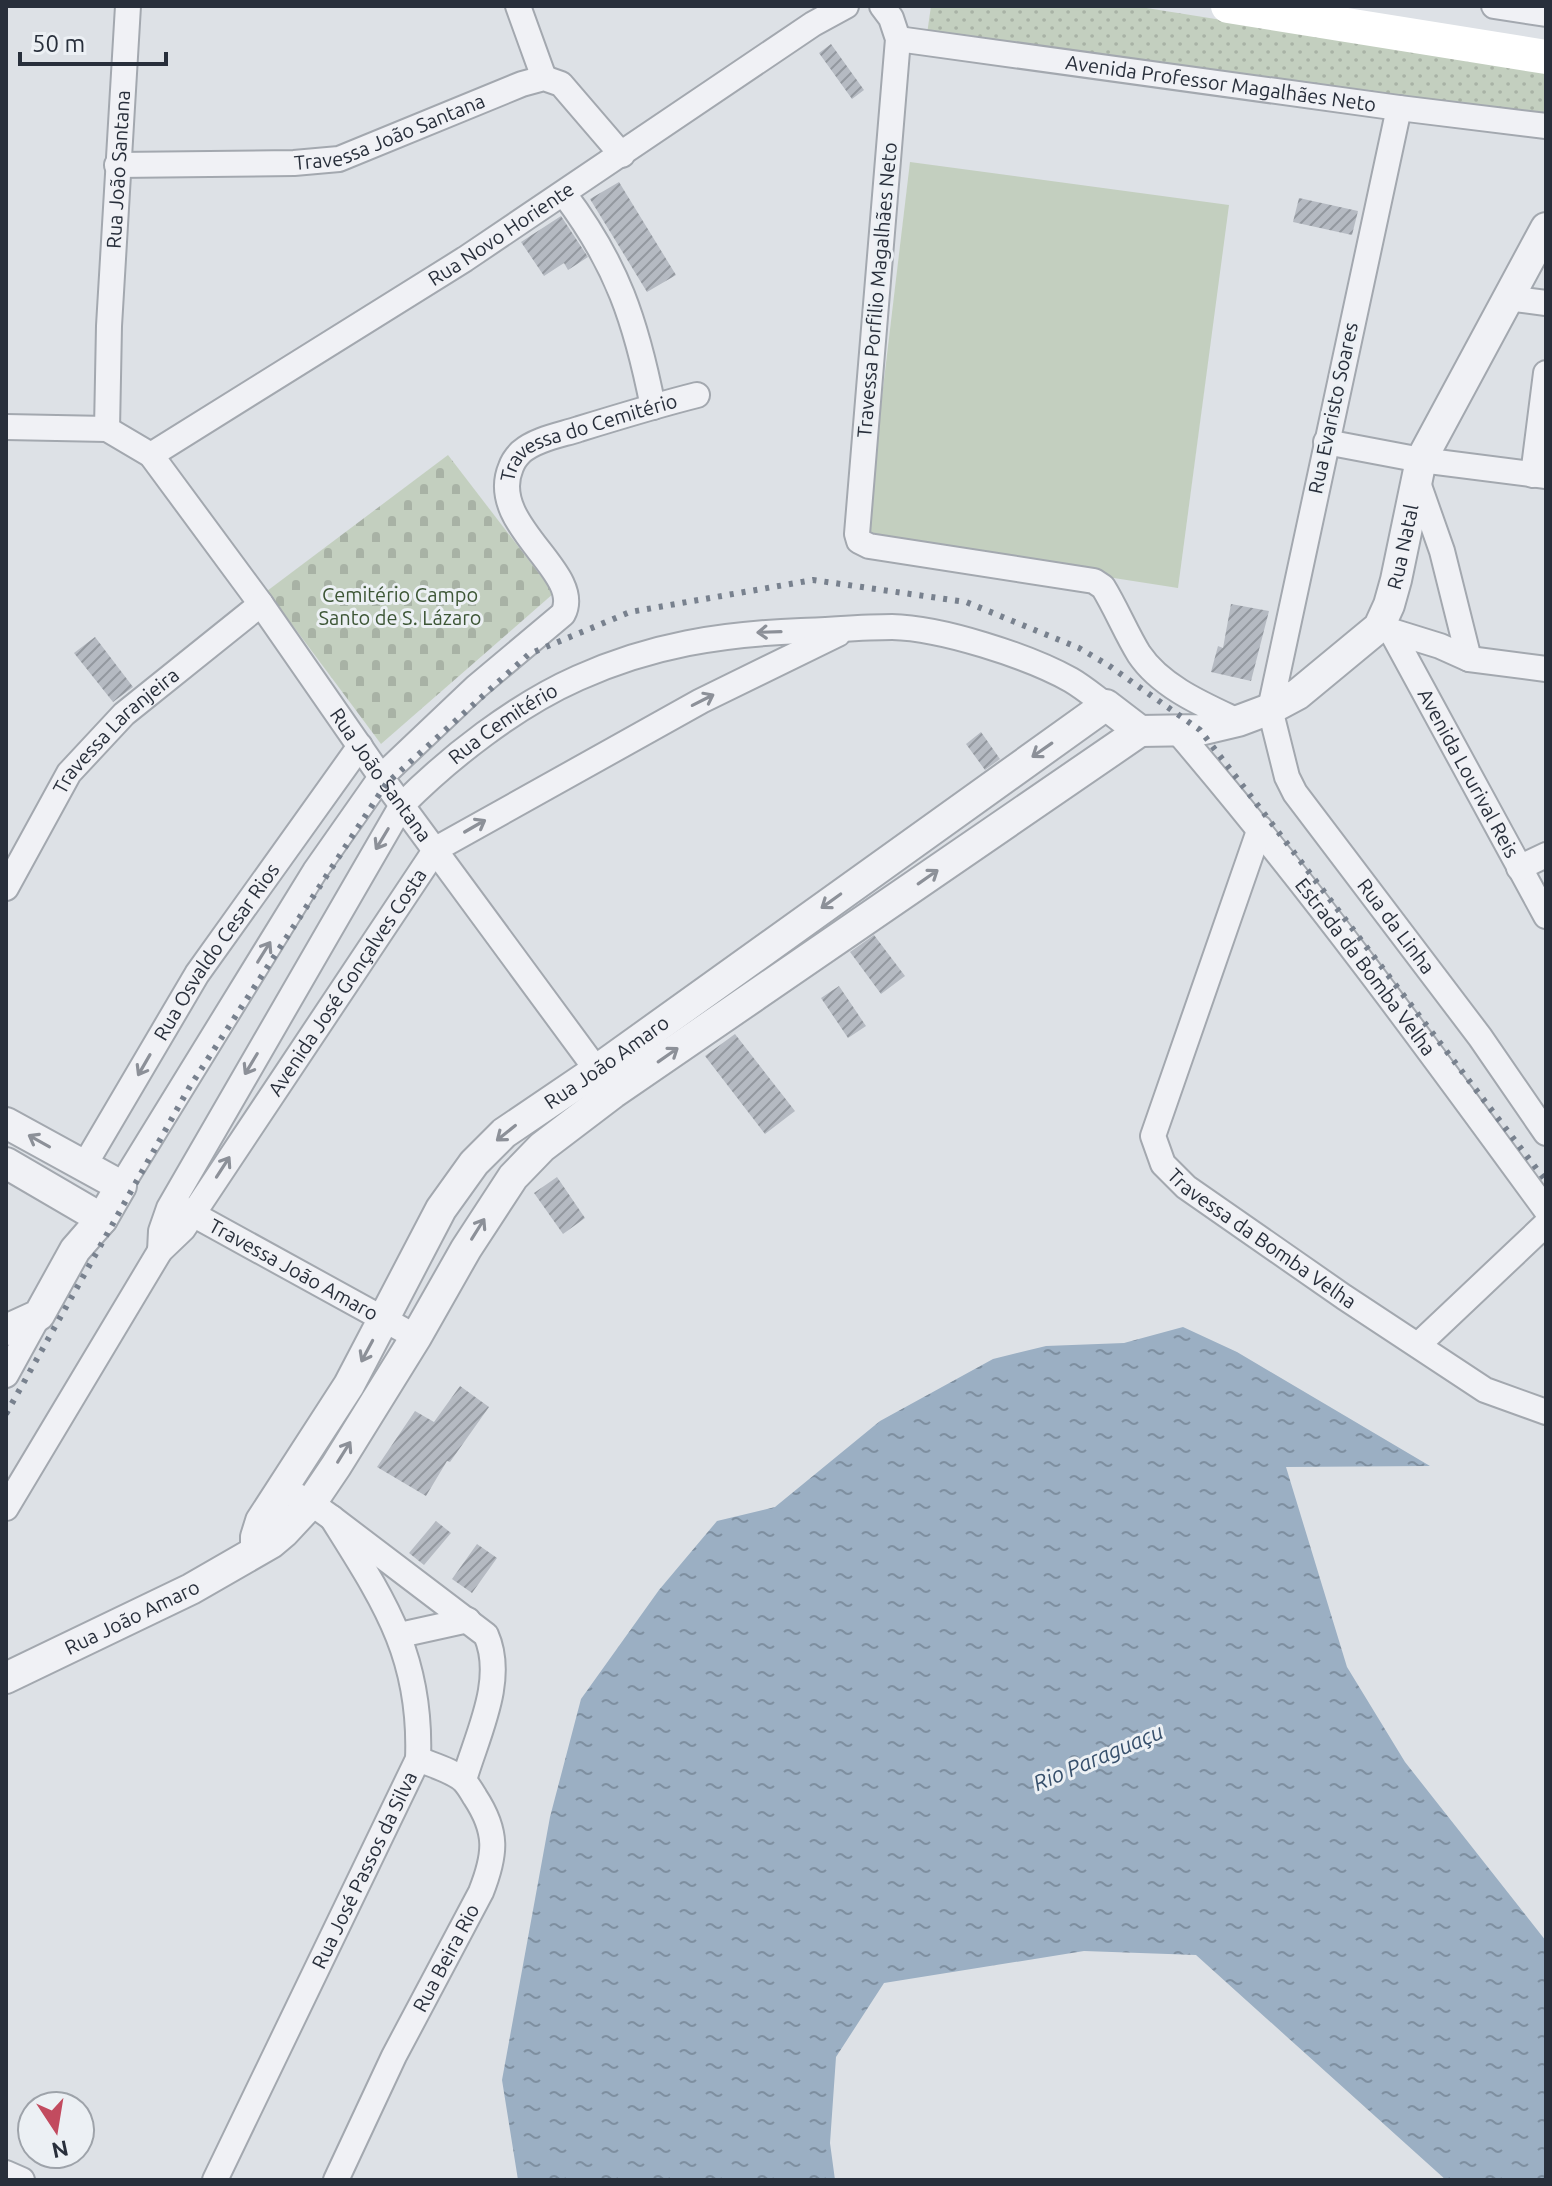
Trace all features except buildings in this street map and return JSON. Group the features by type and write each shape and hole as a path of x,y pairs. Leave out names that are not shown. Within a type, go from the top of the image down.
{"main road":[{"path":"1228,6 1546,57"}],"street":[{"name":"Rua João Santana","path":"107,429 109,326 128,6"},
{"path":"518,6 544,78 561,84 622,155"},
{"name":"Rua Novo Horiente","path":"151,455 465,259 813,24 846,6"},
{"path":"882,6 891,18 898,39"},
{"path":"1494,6 1546,14"},
{"name":"Avenida Professor Magalhães Neto","path":"898,39 1546,126"},
{"name":"Travessa Porfilio Magalhães Neto","path":"898,39 857,534 859,541 869,546 1094,581 1103,587 1149,667 1205,706 1238,721"},
{"name":"Travessa João Santana","path":"117,165 294,163 339,159 522,84 544,78"},
{"name":"Rua Evaristo Soares","path":"1270,709 1399,108"},
{"path":"564,194 587,225 615,274 644,359 653,407"},
{"name":"Rua Natal","path":"1385,629 1419,470 1546,228"},
{"path":"1507,298 1546,303"},
{"path":"1326,442 1419,470 1539,476 1546,373"},
{"name":"Travessa do Cemitério","path":"555,623 567,606 564,585 509,507 507,483 512,462 523,450 551,437 697,395"},
{"path":"6,427 107,429 151,455"},
{"name":"Rua João Santana","path":"151,455 261,604 381,777 605,1082"},
{"path":"1419,470 1468,652"},
{"name":"Travessa Laranjeira","path":"6,888 62,785 88,751 124,714 261,604"},
{"name":"Rua Cemitério","path":"381,777 476,687 555,623"},
{"name":"Rua Cemitério","path":"6,1508 160,1251 164,1221 183,1208 402,805 440,767 507,720 575,679 674,645 741,633 895,627 986,646 1071,680 1106,705"},
{"name":"Avenida José Gonçalves Costa","path":"183,1208 436,849 701,701 847,629"},
{"path":"1106,705 1140,731 1200,730 1238,721 1298,694 1385,629 1440,646 1546,669"},
{"name":"Avenida Lourival Reis","path":"1385,629 1546,916"},
{"path":"1468,652 1546,654"},
{"name":"Rua João Amaro","path":"6,1678 191,1589 322,1510 466,1249 513,1177 667,1018 1106,705"},
{"name":"Rua da Linha","path":"1270,709 1287,777 1295,793 1480,1037 1546,1133"},
{"name":"Rua João Amaro","path":"256,1550 261,1521 349,1385 441,1209 474,1163 504,1133 605,1082 773,985 1140,731"},
{"name":"Estrada da Bomba Velha","path":"1177,731 1260,828 1421,1039 1546,1210"},
{"name":"Rua Osvaldo Cesar Rios","path":"84,1166 197,974 360,746"},
{"name":"Rua Osvaldo Cesar Rios","path":"121,1186 315,871 381,777"},
{"name":"Travessa da Bomba Velha","path":"1260,828 1153,1136 1163,1164 1186,1187 1485,1390 1546,1412"},
{"path":"1519,868 1546,855"},
{"path":"6,1123 121,1186 90,1211"},
{"path":"6,1163 90,1211"},
{"path":"6,1375 75,1250 90,1211 84,1166"},
{"name":"Travessa João Amaro","path":"183,1208 385,1317 416,1337"},
{"path":"1418,1345 1546,1224"},
{"path":"6,1330 39,1315"},
{"path":"282,1488 322,1510 486,1635 494,1661 490,1693 464,1780 418,1759"},
{"name":"Rua José Passos da Silva","path":"215,2180 418,1759 420,1725 410,1663 400,1635 383,1599 322,1510"},
{"path":"400,1635 468,1620"},
{"name":"Rua Beira Rio","path":"336,2180 394,2056 481,1892 490,1869 492,1831 485,1812 464,1780"},
{"path":"6,2173 22,2180"}],"green space":[{"path":"931,6 1134,6 1546,72 1546,117 927,34"},
{"path":"910,162 1229,205 1178,588 865,539"},
{"name":"Cemitério Campo Santo de S. Lázaro","path":"448,455 554,593 381,744 267,591"}],"water":[{"name":"Rio Paraguaçu","path":"1183,1327 1237,1352 1430,1466 1286,1467 1347,1667 1405,1762 1546,1941 1546,2180 1446,2180 1196,1955 1084,1951 884,1983 836,2057 830,2143 835,2180 518,2180 502,2080 550,1817 581,1699 659,1590 717,1521 775,1507 880,1421 993,1359 1046,1346 1124,1343"}],"railway":[{"path":"6,1414 189,1088 386,784 529,654 630,612 813,580 966,602 1079,648 1200,730 1546,1181"}]}
